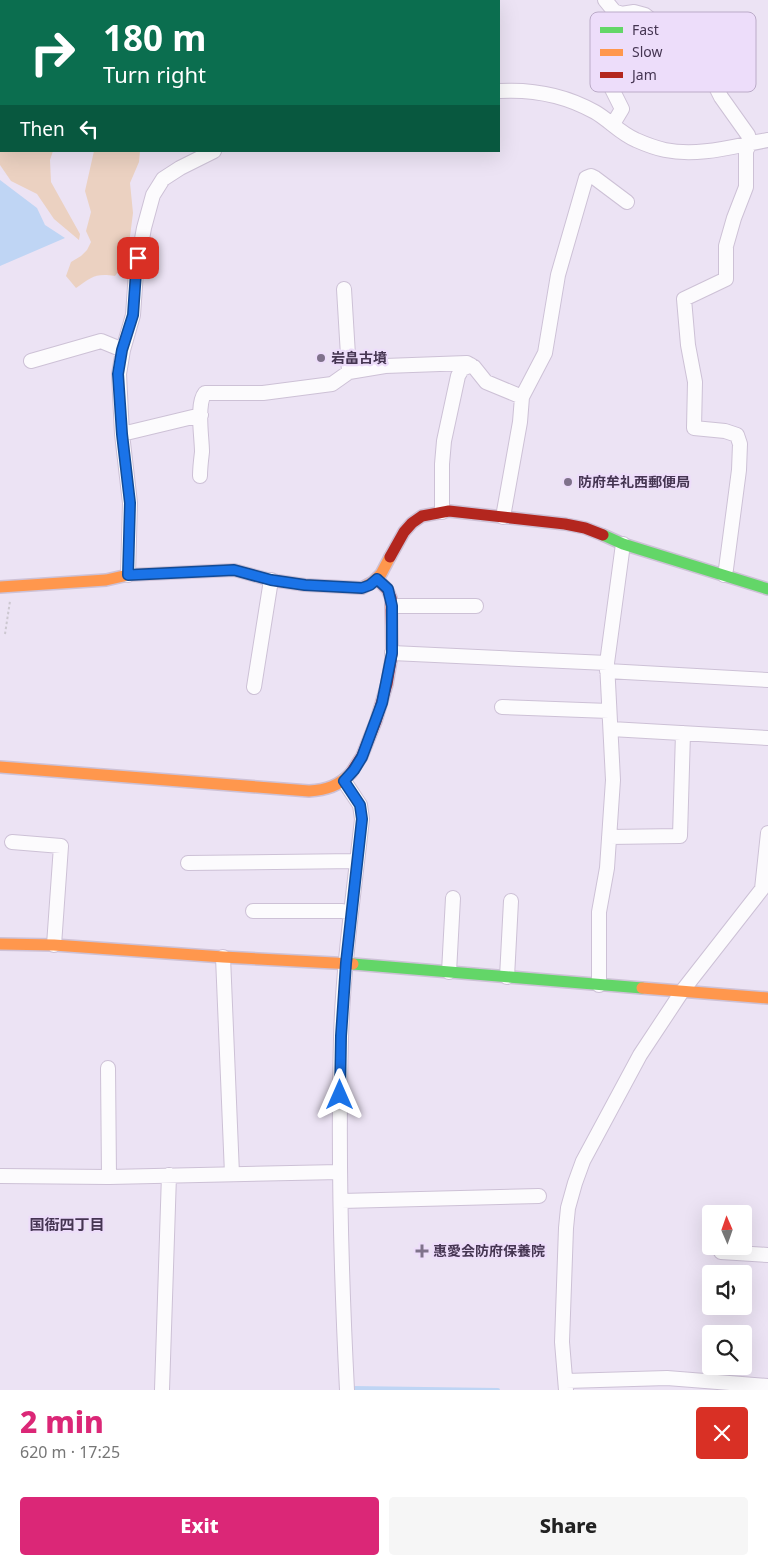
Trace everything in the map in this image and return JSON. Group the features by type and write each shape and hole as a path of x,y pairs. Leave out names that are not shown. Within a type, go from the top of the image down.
{"street":[{"path":"605,0 616,12"},
{"path":"500,91 543,92 567,99 595,111 635,140 664,150 685,153 716,150 768,140"},
{"path":"613,124 622,109 614,92"},
{"path":"719,92 748,134 750,143 746,151 746,187 726,246 726,279 684,299 688,344 695,382 694,428 725,431 737,435 740,444 739,470 724,575"},
{"path":"128,575 130,503 122,434 118,374 122,350 133,315 136,272 144,228 153,195 163,178 212,152"},
{"path":"504,517 520,422 522,396 545,353 558,275 586,178 590,176 596,178 627,202"},
{"path":"344,289 349,372"},
{"path":"30,361 101,341 122,350"},
{"path":"200,476 202,397 205,393 263,393 332,384 349,372 385,366 467,362 486,382 522,396"},
{"path":"442,512 444,441 458,376 462,369 471,365"},
{"path":"122,434 201,415"},
{"path":"6,587 106,580 128,575 234,570 271,580 305,585 362,588 370,585 386,568 397,541 407,528 421,517 432,513 449,511 585,528 623,544 768,589"},
{"path":"599,985 599,912 607,868 614,780 607,667 623,544"},
{"path":"0,767 286,790 325,790 336,786 344,781 354,770 362,757 382,703 392,653 392,606 388,589 377,579"},
{"path":"254,687 271,580"},
{"path":"392,606 476,606"},
{"path":"392,653 768,680"},
{"path":"502,707 609,711"},
{"path":"611,729 768,738"},
{"path":"609,836 680,836 683,733"},
{"path":"344,781 360,805 362,819 346,963 341,1036 340,1172 342,1289 347,1390"},
{"path":"768,833 762,889 684,990 640,1055 583,1161 568,1208 562,1342 566,1385 667,1378 768,1386"},
{"path":"12,842 61,846 54,945"},
{"path":"188,863 357,861"},
{"path":"449,972 453,898"},
{"path":"507,976 511,900"},
{"path":"253,911 342,911 351,913"},
{"path":"0,944 54,945 223,957 346,963 768,998"},
{"path":"223,957 232,1174"},
{"path":"108,1068 109,1176"},
{"path":"0,1176 340,1172"},
{"path":"162,1390 169,1175"},
{"path":"341,1201 539,1196"},
{"path":"752,1254 768,1255"}],"path":[{"path":"6,587 6,634"}],"shaded area":[{"path":"0,152 53,152 50,160 51,182 80,234 79,240 54,219 37,194 11,181 0,165"},
{"path":"94,152 140,152 139,162 130,183 133,213 127,260 115,276 103,275 94,277 76,288 66,276 71,262 87,250 91,242 86,231 91,212 85,191"}],"water":[{"path":"0,180 37,208 45,225 65,238 0,266"}],"waterway":[{"path":"352,1390 352,1388 498,1390"}],"traffic: fast":[{"path":"603,535 623,544 768,589"},
{"path":"353,964 642,988"}],"traffic: slow":[{"path":"0,587 106,580 128,575 234,570 271,580 305,585 362,588 373,582 381,574 390,557"},
{"path":"0,767 309,791 321,790 332,786 342,781 351,773"},
{"path":"0,944 54,945 353,964"},
{"path":"642,988 768,998"}],"traffic: jam":[{"path":"390,557 404,532 412,523 422,516 449,511 565,524 585,528 603,535"},
{"path":"351,773 362,756 376,721 387,684 392,654 391,598 387,589 377,579"}],"place":[{"name":"岩畠古墳","path":"321,358"},
{"name":"防府牟礼西郵便局","path":"568,482"},
{"name":"惠愛会防府保養院","path":"422,1251"}],"district":[{"name":"国衙四丁目","path":"67,1225"}],"route":[{"path":"138,258 133,315 122,350 118,374 122,434 130,503 128,575 234,570 271,580 305,585 362,588 370,585 377,579 388,589 392,606 392,653 382,703 362,757 344,781 360,805 362,819 346,963 341,1036 340,1095"}]}
